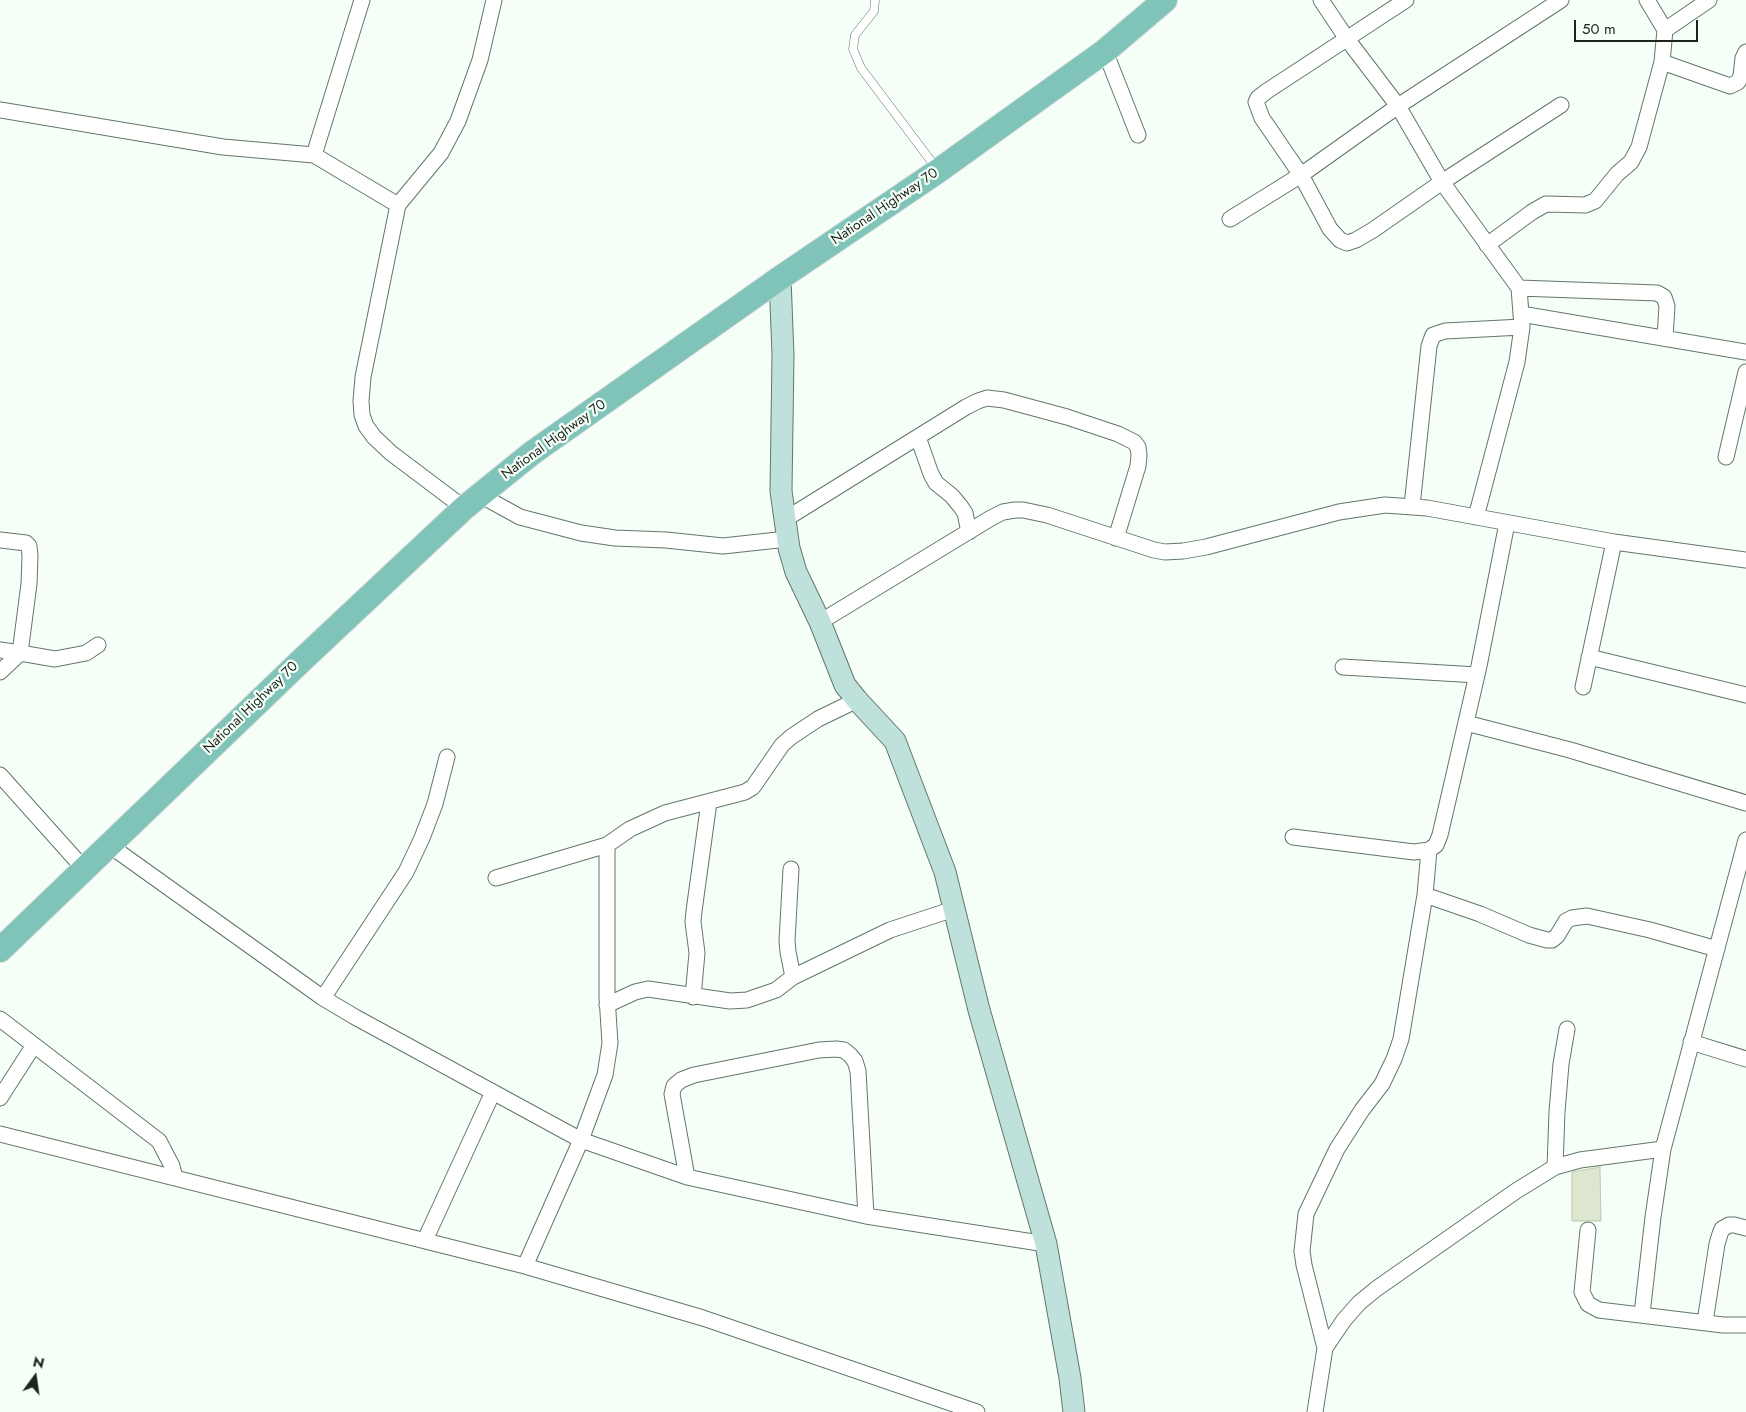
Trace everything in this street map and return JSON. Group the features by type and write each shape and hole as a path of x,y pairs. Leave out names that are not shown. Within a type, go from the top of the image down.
{"main road":[{"name":"National Highway 70","path":"0,950 46,904 85,870 109,845 472,501 532,453 780,278 938,171 1105,51 1163,1"},
{"path":"780,278 783,355 782,491 786,530 796,572 820,622 842,678 857,700 896,741 945,872 992,1057 1046,1244 1070,1378 1074,1412"}],"street":[{"path":"314,155 362,0"},
{"path":"494,0 480,60 458,121 441,153 398,205 363,377 361,401 362,415 366,426 374,437 392,454 472,501 520,517 581,533 615,538 666,540 723,546 786,530 918,437 966,407 988,398 1004,400 1067,416 1128,438 1138,447 1138,466 1116,538"},
{"path":"1321,0 1347,39 1398,106 1442,182 1519,288 1522,320 1517,362 1476,517"},
{"path":"1406,0 1258,98 1256,102 1262,118 1301,175 1330,229 1340,240 1347,242 1356,240 1373,230 1442,182 1561,105"},
{"path":"1230,219 1301,175 1398,106 1561,0"},
{"path":"1487,245 1546,204 1584,205 1595,201 1617,174 1631,162 1639,147 1662,62 1665,30 1646,0"},
{"path":"1665,30 1709,0"},
{"path":"1105,51 1138,135"},
{"path":"1662,62 1730,86 1738,82 1741,76 1743,58 1746,52"},
{"path":"0,110 223,147 314,155 398,205"},
{"path":"1519,288 1656,293 1664,297 1667,306 1665,338"},
{"path":"1412,506 1429,346 1433,335 1444,331 1522,320 1665,338 1746,352"},
{"path":"1726,457 1746,372"},
{"path":"918,437 931,474 936,483 952,496 961,507 969,532"},
{"path":"820,622 1003,512 1023,510 1047,515 1154,550 1183,551 1206,547 1358,508 1385,505 1412,506 1614,542 1746,560"},
{"path":"1294,837 1414,852 1429,850 1436,844 1440,835 1477,675 1507,523"},
{"path":"0,540 19,541 29,546 30,556 29,584 20,653 0,672"},
{"path":"1583,687 1614,542"},
{"path":"0,650 55,659 86,653 98,644"},
{"path":"1589,657 1746,695"},
{"path":"1343,667 1477,675"},
{"path":"496,878 607,845 630,829 665,813 745,792 753,787 782,745 791,737 818,719 857,700"},
{"path":"1466,723 1570,750 1746,802"},
{"path":"323,998 406,872 435,804 447,757"},
{"path":"0,775 85,870"},
{"path":"693,997 697,953 693,922 709,802"},
{"path":"1642,1314 1663,1149 1690,1042 1746,840"},
{"path":"109,845 323,998 581,1140 687,1177 866,1216 1046,1244"},
{"path":"526,1266 581,1140 605,1075 610,1043 607,1005 607,845"},
{"path":"1316,1412 1325,1348 1302,1251 1306,1214 1337,1149 1362,1110 1382,1084 1401,1039 1425,896 1429,850"},
{"path":"790,869 788,946 793,977"},
{"path":"1425,896 1472,911 1547,940 1552,940 1557,936 1566,921 1572,918 1587,916 1650,930 1717,949"},
{"path":"607,1005 641,990 648,989 693,997 730,1001 747,1000 776,990 793,977 890,930 954,909"},
{"path":"0,1019 160,1141 172,1166 175,1178"},
{"path":"1555,1167 1561,1064 1567,1029"},
{"path":"1690,1042 1746,1059"},
{"path":"0,1098 34,1045"},
{"path":"687,1177 672,1094 674,1086 681,1080 694,1075 819,1050 844,1050 855,1061 858,1071 866,1216"},
{"path":"425,1240 493,1092"},
{"path":"0,1134 526,1266 703,1318 977,1412"},
{"path":"1325,1348 1354,1308 1376,1289 1516,1190 1555,1167 1580,1160 1663,1149"},
{"path":"1705,1322 1717,1244 1722,1229 1734,1224 1746,1228"},
{"path":"1588,1230 1582,1292 1588,1304 1600,1310 1746,1325"}],"lane":[{"path":"875,0 874,11 855,35 853,50 861,68 938,171"}],"building":[{"path":"1600,1167 1601,1221 1572,1221 1572,1172"}]}
